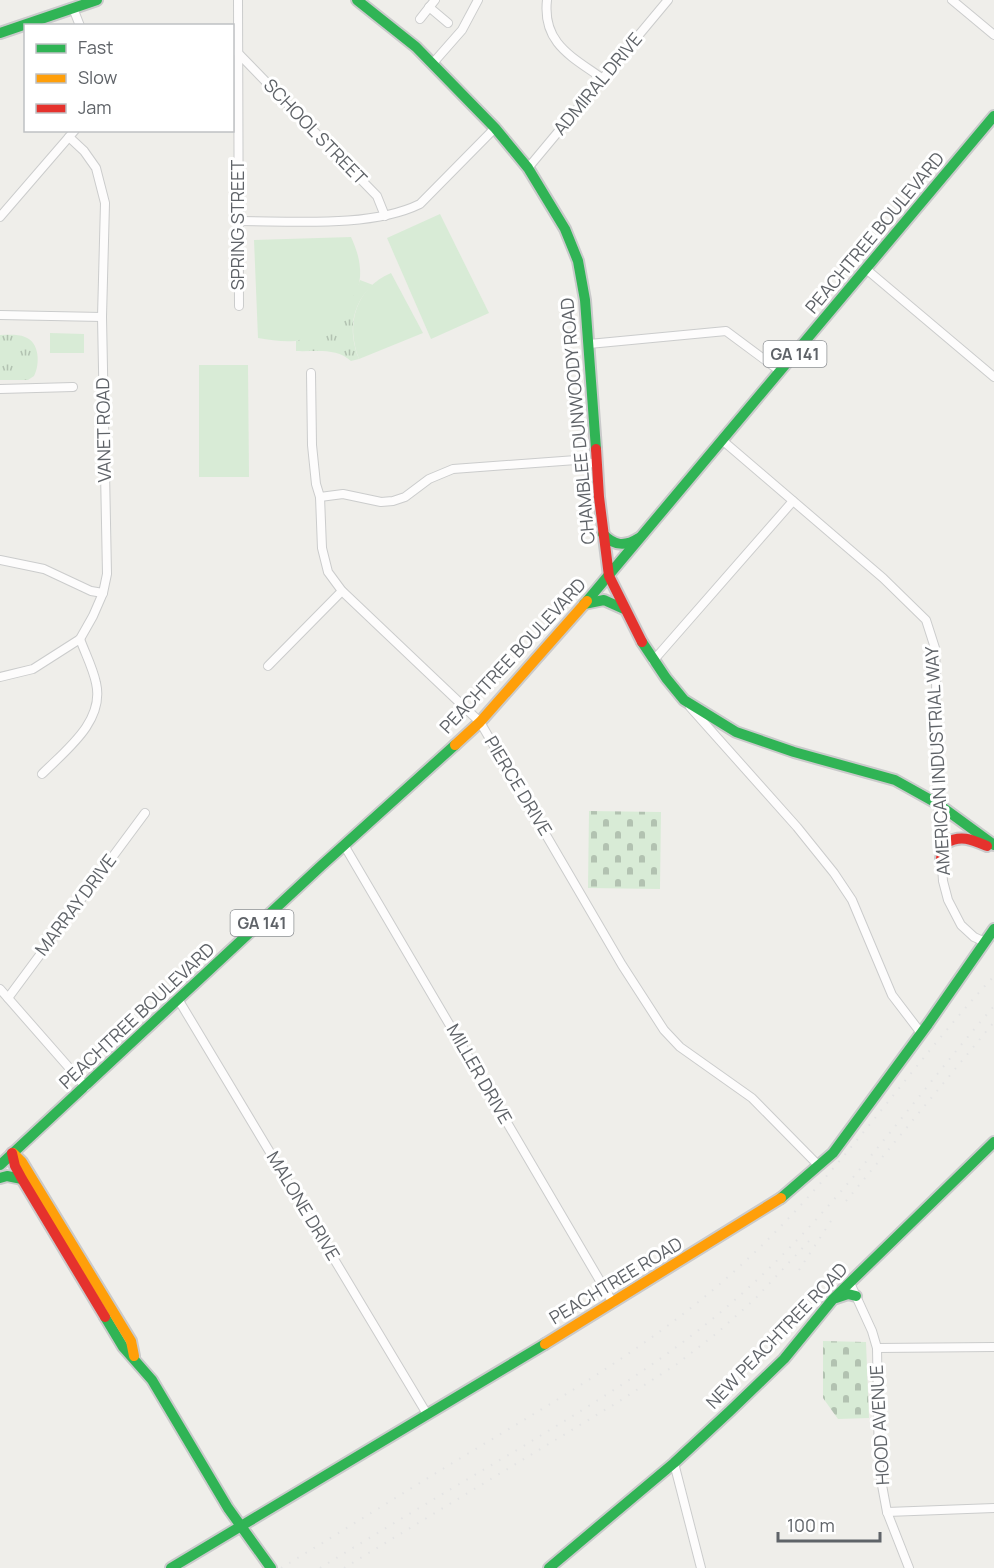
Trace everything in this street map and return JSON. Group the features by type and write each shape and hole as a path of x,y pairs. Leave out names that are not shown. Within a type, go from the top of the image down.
{"main road":[{"path":"0,33 73,5 97,0"},
{"name":"CHAMBLEE DUNWOODY ROAD","path":"357,0 416,46 495,128 528,168 565,229 578,261 585,300 596,458 609,576 624,609 653,661 684,700 736,732 794,752 895,780 938,804 994,847"},
{"name":"PEACHTREE BOULEVARD","path":"0,1165 344,844 480,722 609,576 994,116"},
{"path":"603,534 609,542 615,544 635,542 643,535"},
{"path":"584,604 604,600 624,609"},
{"path":"941,858 946,843 957,837 966,837 994,847"},
{"name":"PEACHTREE ROAD","path":"171,1568 614,1303 780,1199 833,1153 994,929"},
{"name":"NEW PEACHTREE ROAD","path":"549,1568 674,1463 784,1359 833,1299 994,1142"},
{"path":"12,1153 15,1166 22,1179 123,1347 134,1356 167,1404 239,1527 271,1568"},
{"path":"12,1153 22,1162 130,1341 134,1356"},
{"path":"0,1178 7,1176 22,1179"},
{"path":"833,1299 848,1294 856,1296"}],"street":[{"name":"SPRING STREET","path":"238,0 238,306"},
{"path":"433,63 462,30 478,0"},
{"path":"547,0 548,25 557,45 603,79"},
{"name":"ADMIRAL DRIVE","path":"528,168 668,0"},
{"path":"952,0 994,35"},
{"path":"420,19 432,3 448,23"},
{"path":"73,5 79,24"},
{"name":"SCHOOL STREET","path":"237,52 377,196 385,216"},
{"path":"238,221 357,220 404,212 420,204 495,128"},
{"path":"0,217 73,132"},
{"name":"VANET ROAD","path":"0,677 33,669 80,639 103,593 107,574 102,317 105,203 96,168 69,137"},
{"path":"866,269 994,376"},
{"path":"0,315 102,317"},
{"path":"589,344 726,331 780,371"},
{"name":"PIERCE DRIVE","path":"311,373 314,466 320,497 321,536 328,572 342,591 480,722 622,965 664,1030 680,1047 752,1098 819,1166"},
{"path":"0,389 73,387"},
{"name":"AMERICAN INDUSTRIAL WAY","path":"722,440 775,488 883,578 926,620 935,648 938,804 944,886 956,918 966,931 986,942"},
{"path":"320,497 343,495 381,502 393,501 405,497 429,480 453,469 596,458"},
{"path":"653,661 793,501"},
{"path":"0,560 44,569 91,591 103,593"},
{"path":"268,666 342,591"},
{"path":"42,774 70,746 91,720 97,705 97,684 80,639"},
{"path":"684,700 797,827 834,873 852,900 892,996 921,1033"},
{"name":"MARRAY DRIVE","path":"8,998 145,813"},
{"name":"MILLER DRIVE","path":"344,844 614,1303"},
{"path":"0,989 86,1087"},
{"name":"MALONE DRIVE","path":"178,999 427,1414"},
{"name":"HOOD AVENUE","path":"850,1283 872,1331 877,1348 879,1468 887,1512 909,1568"},
{"path":"877,1348 994,1347"},
{"path":"674,1463 701,1568"},
{"path":"887,1512 994,1508"}],"green space":[{"path":"440,214 489,313 431,339 387,238"},
{"path":"351,237 358,257 360,277 353,300 338,320 318,334 295,341 258,338 254,240"},
{"path":"391,273 423,333 359,359 353,333 357,308 369,288"},
{"path":"360,280 373,285 360,301 354,319 353,339 359,359 351,361 332,352 296,351 296,341 320,332 337,320 350,303"},
{"path":"50,333 84,334 84,353 50,353"},
{"path":"0,335 22,336 34,344 38,360 34,376 28,380 0,380"},
{"path":"199,365 248,365 249,477 199,477"},
{"path":"589,811 661,812 660,889 588,888"},
{"path":"823,1341 866,1342 869,1418 838,1419 823,1398"}],"railway":[{"path":"281,1568 578,1387 645,1342 709,1293 740,1266 808,1197 994,976"},
{"path":"320,1568 606,1395 660,1359 712,1319 773,1265 807,1230 994,1006"},
{"path":"846,1201 994,1022"},
{"path":"799,1270 833,1218"},
{"path":"344,1568 677,1364 755,1299 809,1241"}],"traffic: fast":[{"path":"26,24 97,0"},
{"path":"357,0 416,47 495,128 528,168 565,229 578,261 585,300 596,449"},
{"path":"0,33 24,25"},
{"path":"587,601 994,116"},
{"path":"603,534 611,541 620,544 639,538"},
{"path":"584,604 604,600 624,609"},
{"path":"642,642 684,700 736,732 794,752 895,780 938,804 994,845"},
{"path":"0,1165 321,866 455,745"},
{"path":"781,1198 833,1153 928,1024 994,929"},
{"path":"549,1568 674,1463 730,1411 784,1359 833,1299 994,1142"},
{"path":"0,1178 7,1176 22,1179"},
{"path":"836,1298 848,1294 856,1296"},
{"path":"105,1317 123,1347 152,1380 228,1508 271,1568"},
{"path":"171,1568 545,1344"}],"traffic: slow":[{"path":"455,745 480,722 587,601"},
{"path":"13,1153 22,1162 131,1341 134,1356"},
{"path":"545,1344 781,1198"}],"traffic: jam":[{"path":"596,449 599,497 609,576 642,642"},
{"path":"941,858 946,843 951,840 962,838 987,846"},
{"path":"12,1153 15,1166 22,1179 105,1317"}]}
